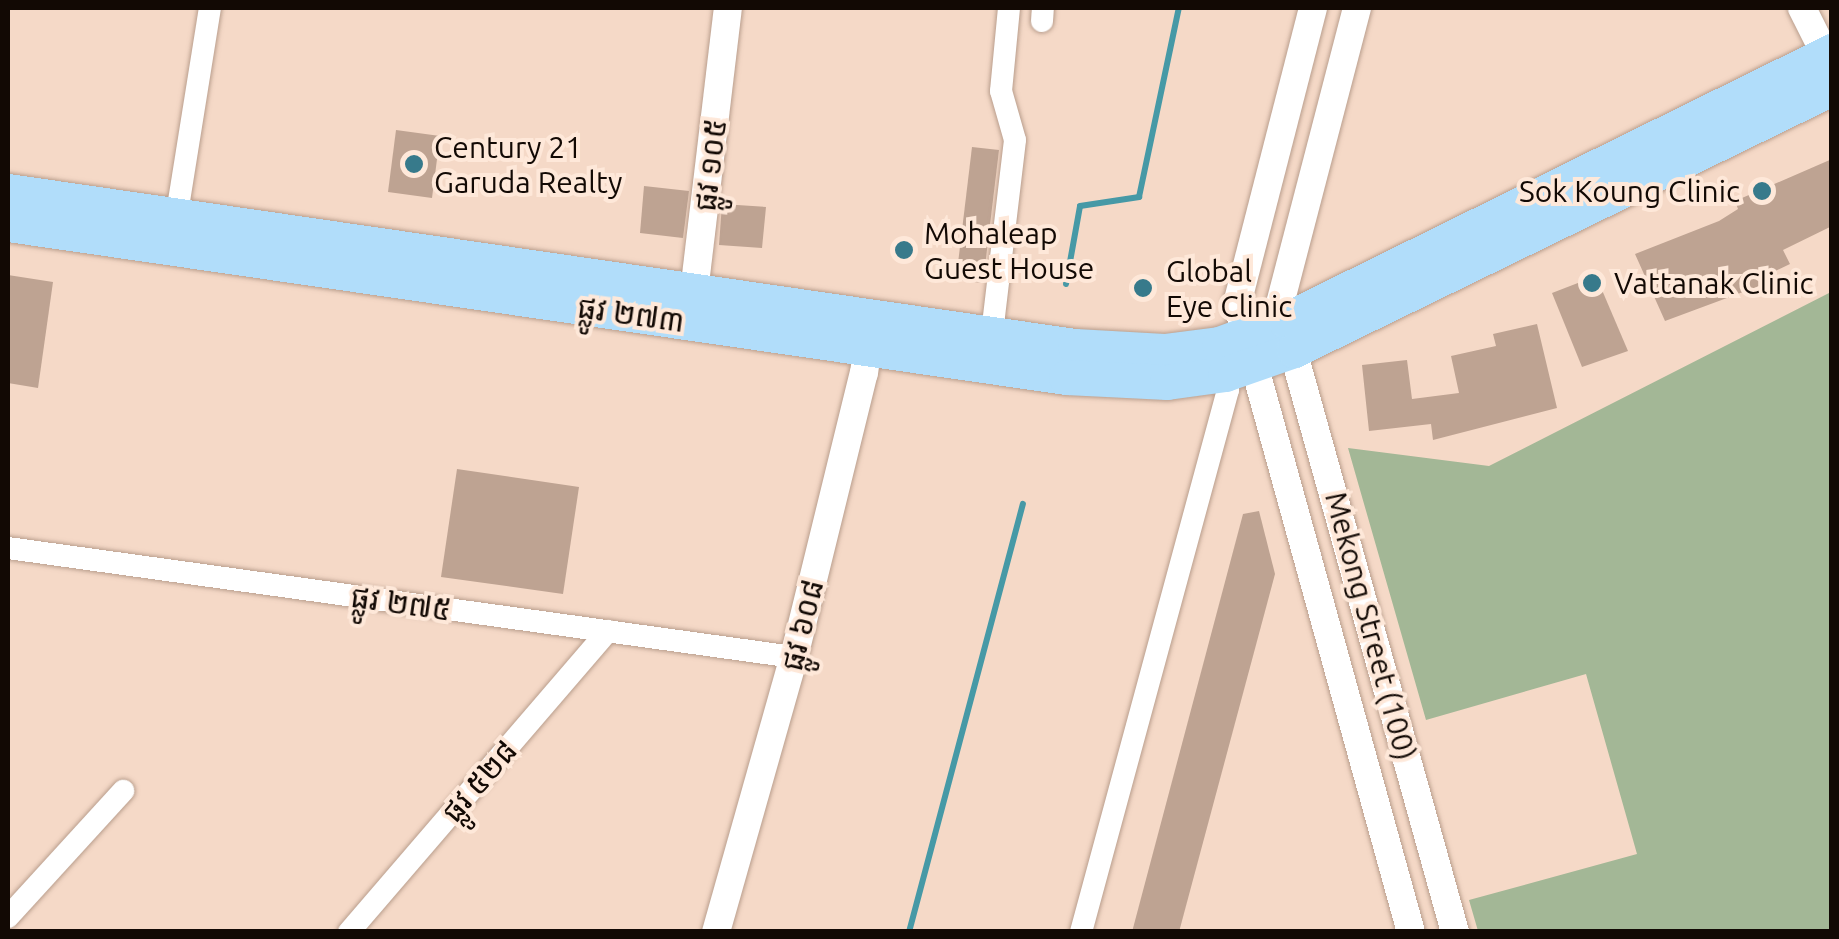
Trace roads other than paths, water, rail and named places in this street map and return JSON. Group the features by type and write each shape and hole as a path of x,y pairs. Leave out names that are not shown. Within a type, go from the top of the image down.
{"main road":[{"path":"1236,354 1290,335 1830,66"},
{"name":"ផ្លូវ ២៧៣","path":"8,191 174,232"},
{"name":"ផ្លូវ ២៧៣","path":"8,224 174,232 870,332 1120,382 1167,382 1236,354"},
{"name":"ផ្លូវ ២៧៣","path":"870,332 992,333 1124,351 1236,354"}],"street":[{"path":"174,232 210,8"},
{"name":"ផ្លូវ ១០៥","path":"693,306 728,8"},
{"path":"992,333 1015,140 1001,92 1009,8"},
{"name":"Mekong Street (100)","path":"1313,8 1237,303 1236,354 1411,932"},
{"name":"Mekong Street (100)","path":"1357,8 1280,304 1455,932"},
{"path":"1802,8 1830,66"},
{"name":"ផ្លូវ ៦០៨","path":"716,932 794,657 870,332"},
{"path":"1081,932 1236,354"},
{"name":"ផ្លូវ ២៧៥","path":"8,548 794,657"},
{"name":"ផ្លូវ ៥២៨","path":"349,932 608,631"},
{"path":"8,917 124,792"}],"waterway":[{"path":"1066,284 1080,206 1139,197 1179,8"},
{"path":"909,932 1023,504"}],"place":[{"name":"Century 21 Garuda Realty","path":"414,164"},
{"name":"Sok Koung Clinic","path":"1762,191"},
{"name":"Mohaleap Guest House","path":"904,250"},
{"name":"Vattanak Clinic","path":"1592,283"},
{"name":"Global Eye Clinic","path":"1143,288"}]}
